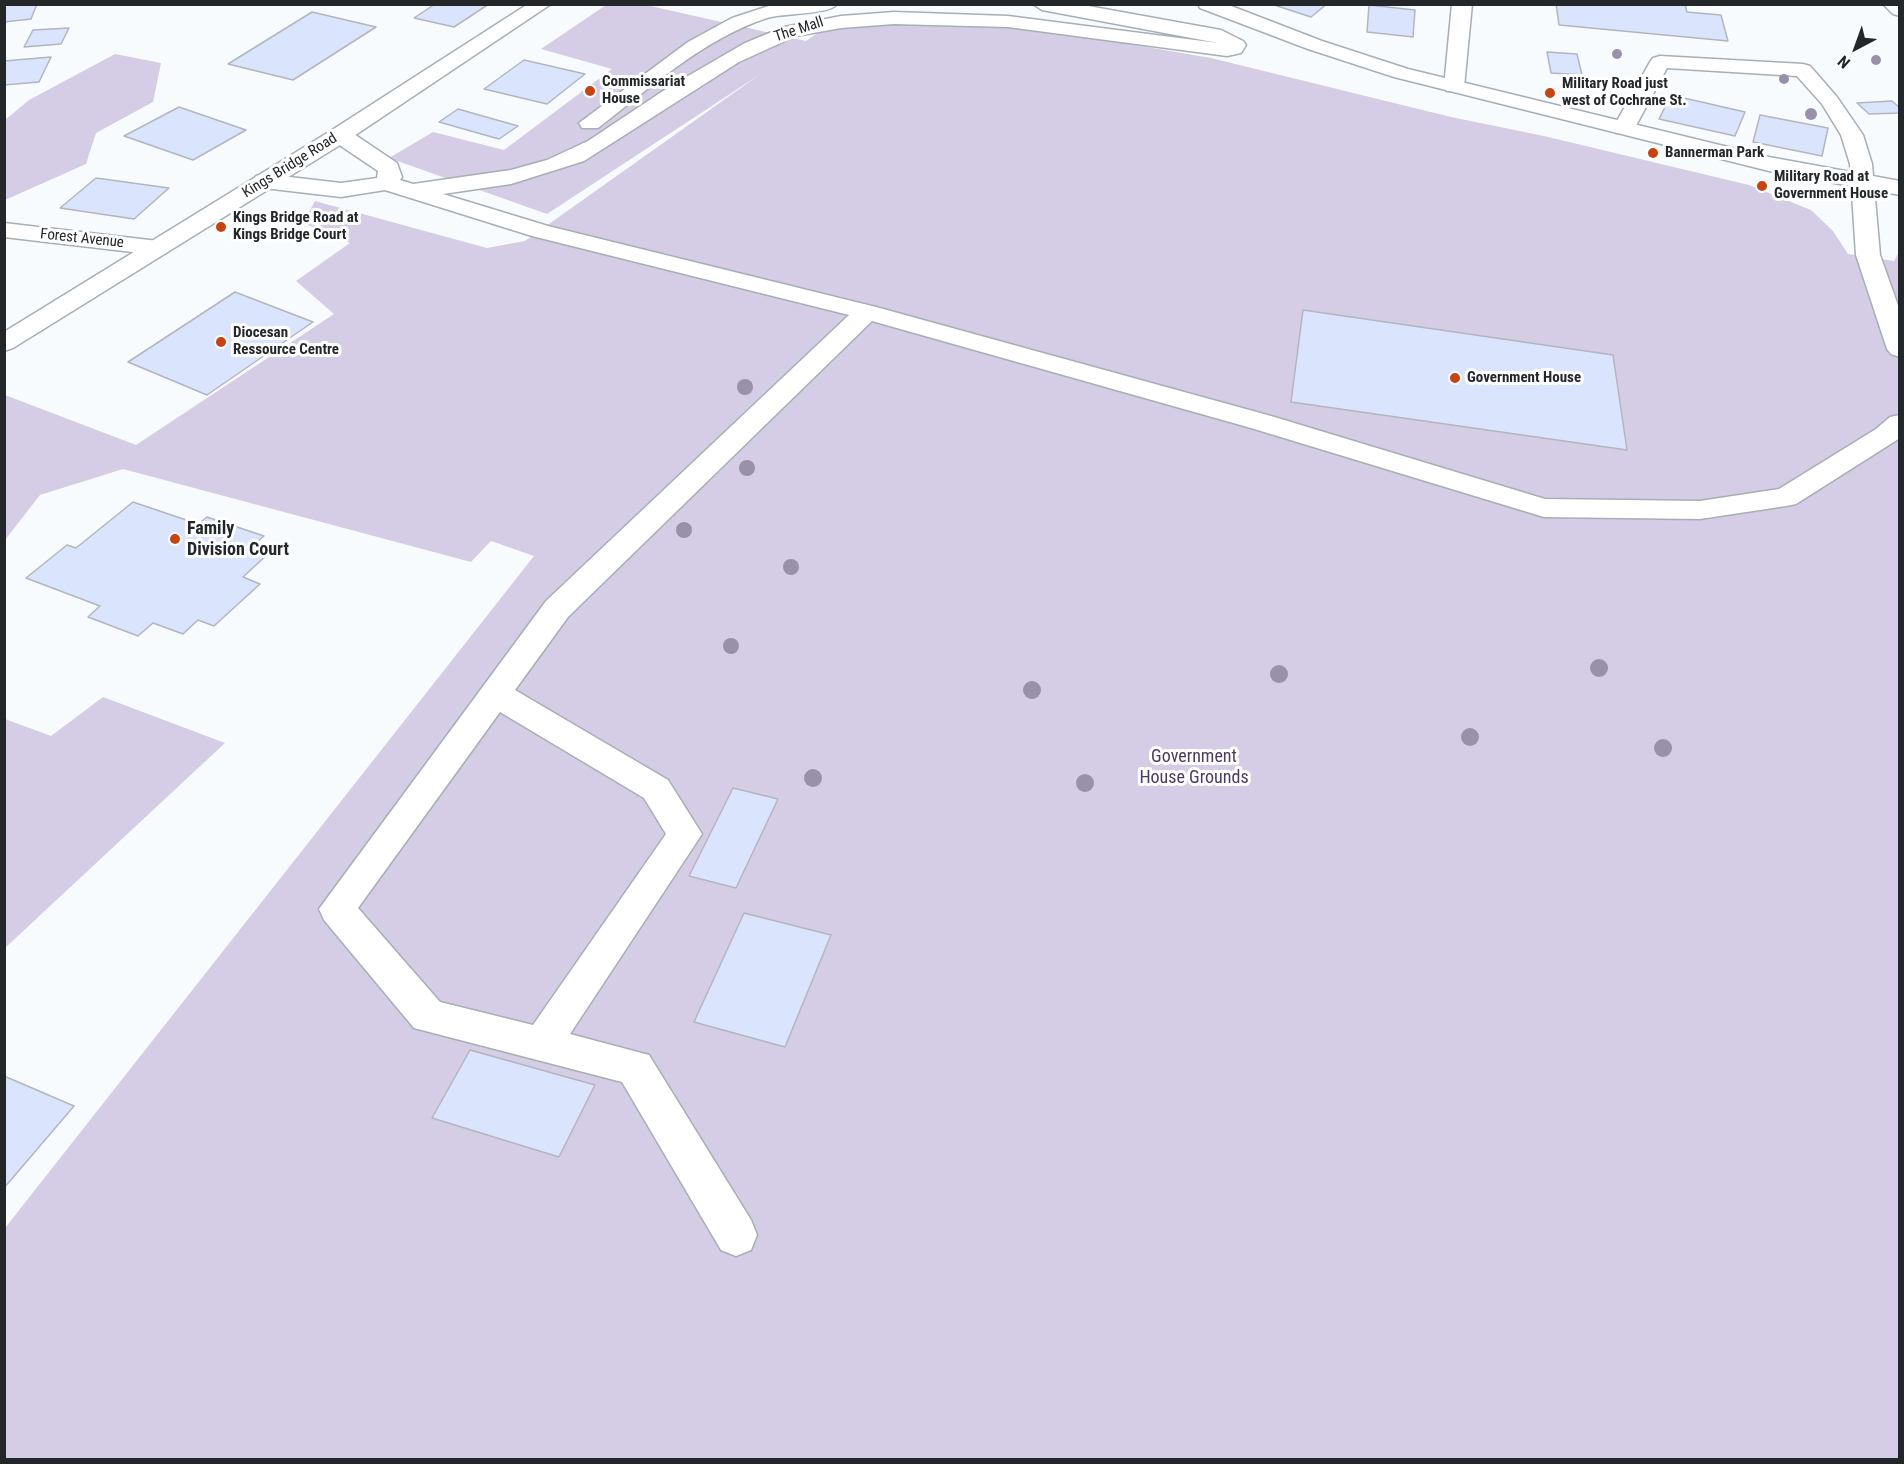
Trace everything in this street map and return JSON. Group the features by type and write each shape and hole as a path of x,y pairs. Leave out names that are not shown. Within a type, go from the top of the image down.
{"main road":[{"name":"Kings Bridge Road","path":"4,343 340,135 542,4"},
{"path":"516,176 708,39 741,21 783,9 828,4"},
{"name":"The Mall","path":"410,190 516,176 561,162 595,147 642,114 743,51 791,31 834,20 906,11 951,12 1039,20 1227,50 1234,49 1236,45 1221,36 1042,4"},
{"path":"1207,4 1360,61 1454,87 1778,166 1899,188"},
{"path":"1454,87 1462,4"},
{"path":"1892,4 1899,10"},
{"path":"1624,128 1660,62 1803,70 1830,101 1852,135 1861,164 1868,255 1899,349"},
{"path":"264,181 346,189 370,189 385,183 392,177 389,168 340,135"},
{"path":"385,183 540,231 867,312 1261,422 1544,508 1700,510 1786,497 1886,435 1899,423"},
{"name":"Forest Avenue","path":"4,230 159,248"},
{"path":"736,1235 635,1068 428,1016 337,909 556,609 867,312"},
{"path":"494,693 656,789 685,834 541,1045"}],"green space":[{"name":"Government House Grounds","path":"606,5 646,5 806,41 819,32 866,23 1000,22 1211,58 1451,117 1544,136 1749,185 1811,210 1833,231 1848,254 1894,261 1899,252 1899,1459 5,1459 5,1228 534,556 491,541 471,562 123,469 40,495 5,540 5,395 136,445 334,314 296,281 350,243 303,223 315,201 487,248 525,241 759,75 547,214 389,158 433,132 504,150 612,69 541,49"},
{"path":"115,54 161,63 153,102 96,133 86,164 5,200 5,120 29,100"},
{"path":"103,697 225,743 5,948 5,719 51,736"}],"building":[{"path":"4,4 37,4 31,19 4,22"},
{"path":"435,4 489,4 454,27 414,18"},
{"path":"1271,4 1327,4 1311,17"},
{"path":"1556,4 1685,4 1687,12 1721,15 1728,41 1559,25"},
{"path":"1369,5 1415,10 1413,37 1367,32"},
{"path":"312,12 376,27 293,80 228,64"},
{"path":"69,28 61,44 24,47 33,30"},
{"path":"1547,52 1577,54 1582,75 1551,73"},
{"path":"51,57 39,82 4,85 4,61"},
{"path":"524,60 585,74 547,104 484,89"},
{"path":"1671,95 1745,112 1735,136 1659,119"},
{"path":"1892,101 1900,108 1900,113 1869,114 1857,103"},
{"path":"179,107 246,130 193,160 124,136"},
{"path":"458,109 518,126 499,139 439,122"},
{"path":"1760,115 1828,128 1822,156 1753,142"},
{"path":"96,178 169,188 134,219 60,208"},
{"path":"235,292 313,322 207,395 128,362"},
{"name":"Government House","path":"1303,310 1613,355 1627,450 1291,402"},
{"path":"133,502 198,524 207,517 264,536 251,547 269,553 243,577 260,584 214,626 198,620 183,634 153,623 138,636 88,617 100,606 26,578 67,545 76,548"},
{"path":"733,788 778,799 736,888 689,876"},
{"path":"744,913 831,935 785,1047 694,1022"},
{"path":"470,1050 595,1085 559,1157 432,1118"},
{"path":"4,1076 74,1106 4,1188"}],"place":[{"name":"Commissariat House","path":"590,91"},
{"name":"Military Road just west of Cochrane St.","path":"1550,93"},
{"name":"Bannerman Park","path":"1653,153"},
{"name":"Military Road at Government House","path":"1762,186"},
{"name":"Kings Bridge Road at Kings Bridge Court","path":"221,227"},
{"name":"Diocesan Ressource Centre","path":"221,342"},
{"name":"Government House","path":"1455,378"},
{"name":"Family Division Court","path":"175,539"}]}
